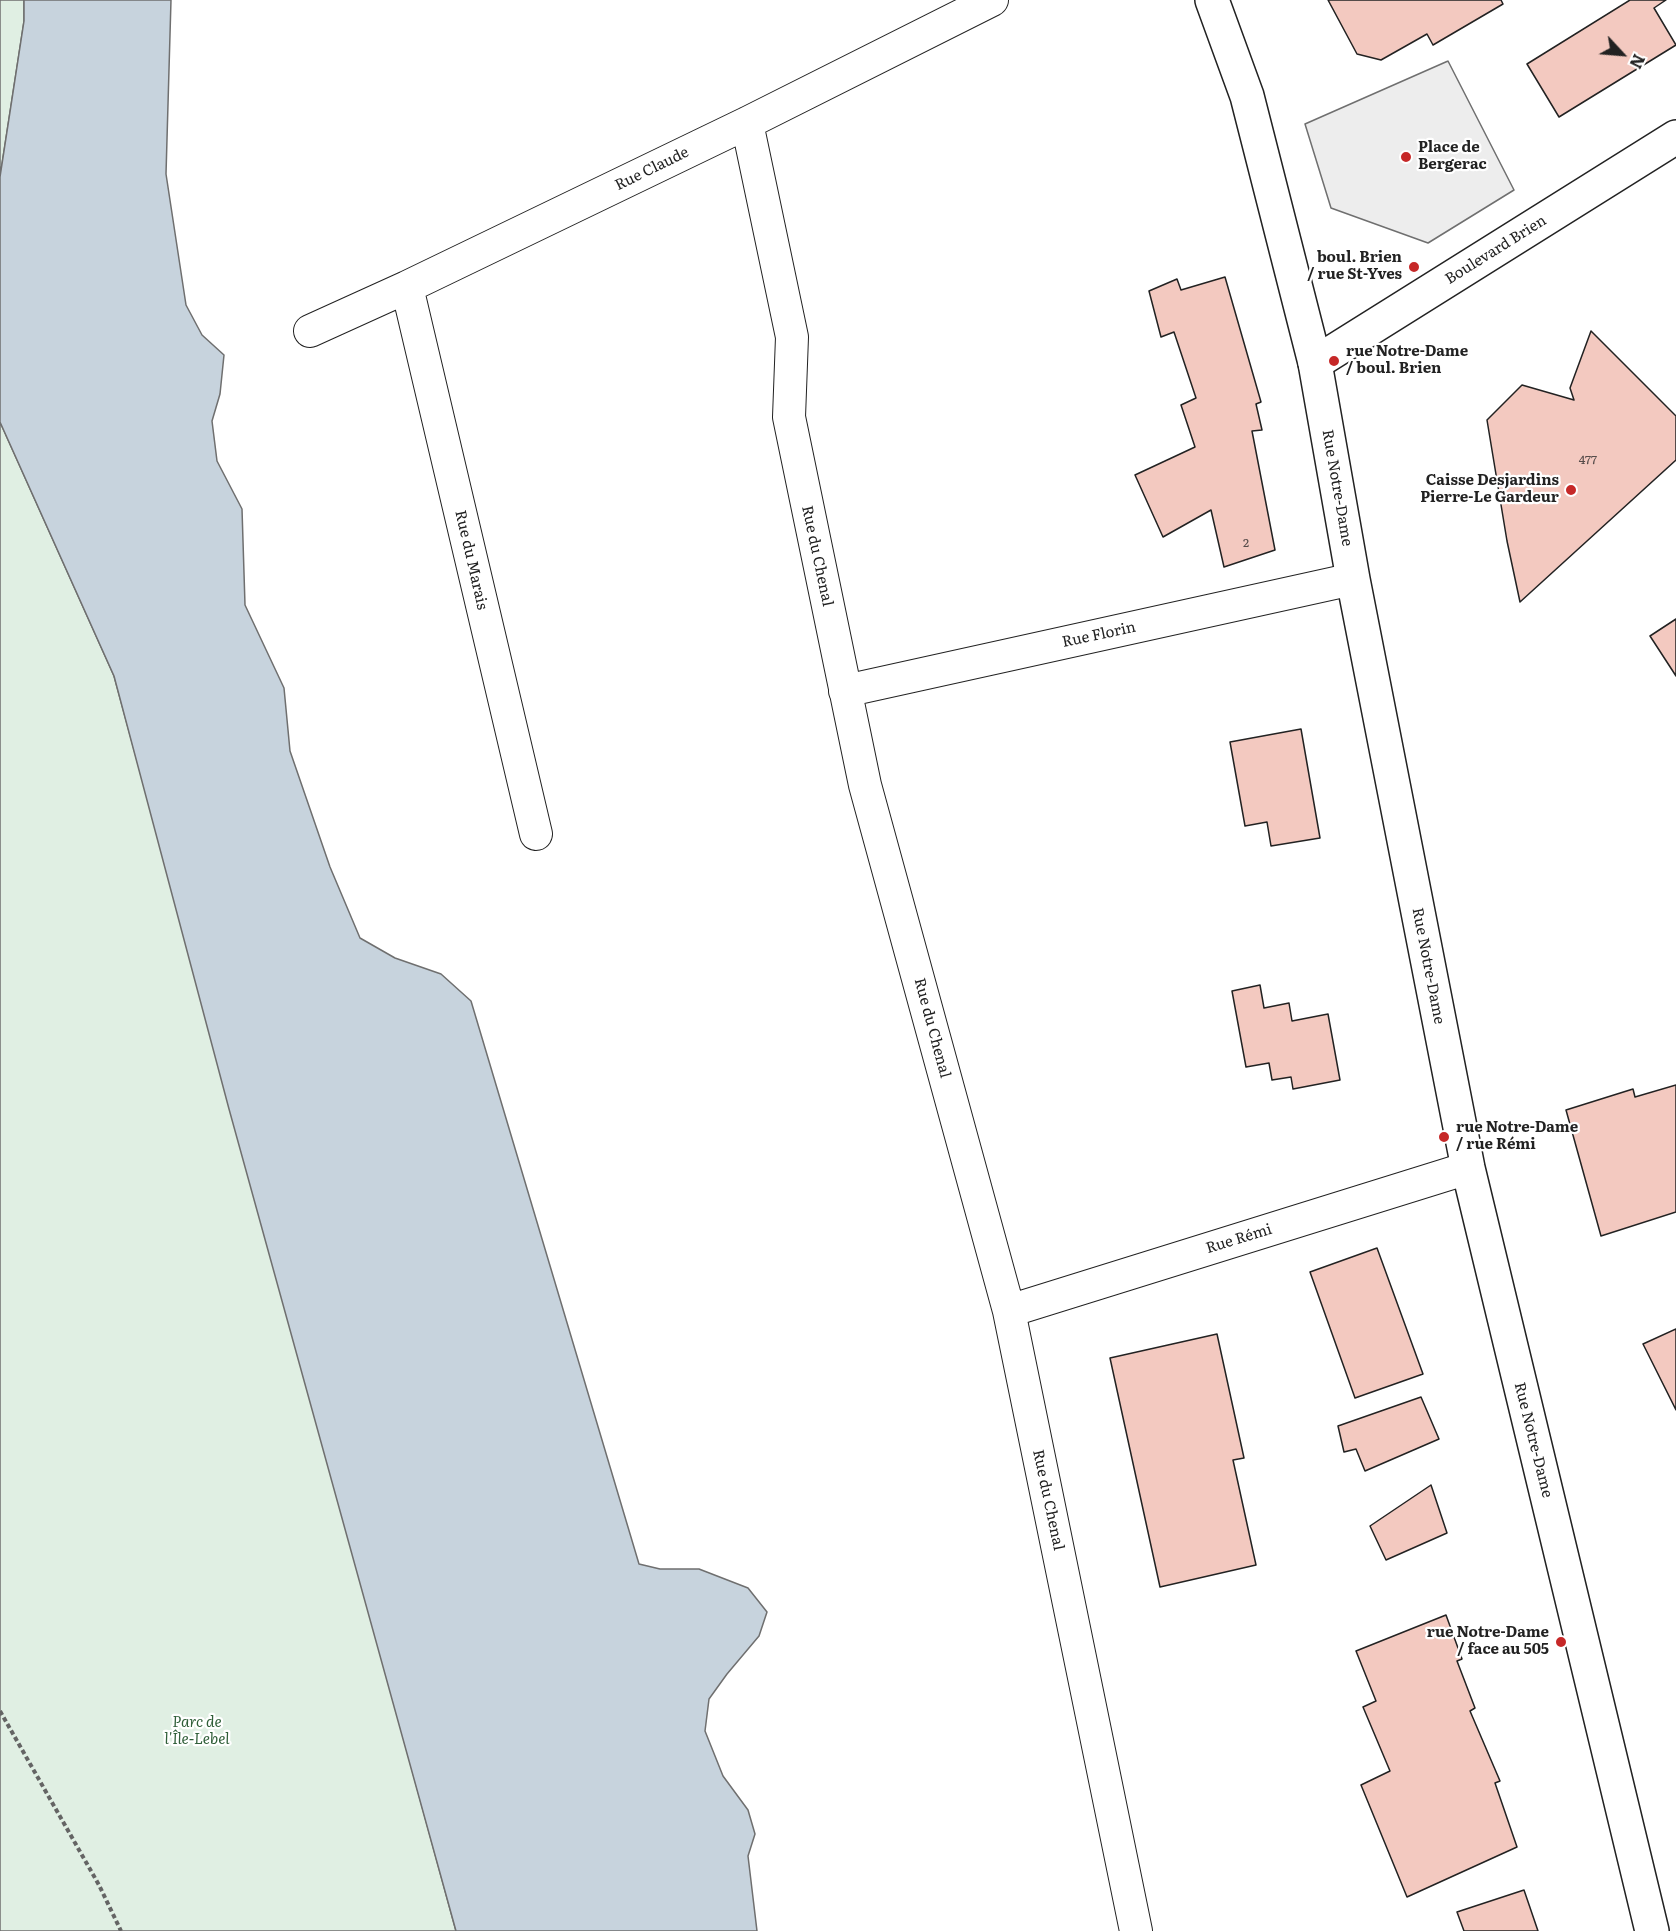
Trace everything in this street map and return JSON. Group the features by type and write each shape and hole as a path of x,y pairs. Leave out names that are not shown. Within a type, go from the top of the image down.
{"main road":[{"name":"Rue Notre-Dame","path":"1212,0 1247,96 1315,363 1353,579 1468,1168 1652,1931"},
{"name":"Boulevard Brien","path":"1315,363 1676,137"}],"street":[{"name":"Rue Claude","path":"310,331 407,287 747,123 992,0"},
{"name":"Rue du Chenal","path":"747,123 792,338 789,417 865,785 1009,1311 1136,1931"},
{"name":"Rue du Marais","path":"407,287 536,834"},
{"name":"Rue Florin","path":"845,691 1353,579"},
{"name":"Rue Rémi","path":"1009,1311 1468,1168"}],"path":[{"path":"0,1711 99,1885 122,1931"}],"green space":[{"path":"0,0 24,0 24,21 0,177"},
{"name":"Parc de l'Île-Lebel","path":"0,422 114,676 456,1931 0,1931"}],"shaded area":[{"path":"24,0 171,0 166,174 186,305 202,335 224,355 220,394 212,421 217,461 242,509 245,605 284,688 290,751 330,867 360,938 395,958 441,974 471,1001 639,1564 660,1569 699,1569 748,1588 767,1612 759,1636 709,1699 705,1731 723,1776 748,1810 755,1834 748,1856 757,1931 456,1931 229,1109 114,676 0,422 0,177 24,21"},
{"name":"Place de Bergerac","path":"1448,61 1514,190 1428,243 1331,208 1305,124"}],"building":[{"path":"1328,0 1501,0 1503,4 1433,45 1427,34 1381,60 1357,54"},
{"path":"1630,0 1666,0 1654,8 1676,45 1559,117 1527,64"},
{"path":"1225,277 1261,402 1256,404 1262,430 1252,431 1275,550 1224,567 1211,510 1163,537 1135,475 1195,447 1181,405 1196,398 1174,332 1161,337 1149,291 1177,279 1181,290"},
{"name":"Caisse Desjardins Pierre-Le Gardeur","path":"1591,331 1676,416 1676,460 1520,602 1507,541 1487,420 1522,385 1574,400 1570,388"},
{"path":"1676,619 1676,676 1650,636"},
{"path":"1301,729 1320,838 1271,846 1267,822 1245,826 1230,742"},
{"path":"1260,985 1264,1008 1289,1003 1292,1021 1328,1014 1340,1080 1293,1089 1291,1077 1272,1080 1269,1063 1246,1067 1232,991"},
{"path":"1676,1085 1676,1212 1601,1236 1566,1110 1633,1089 1635,1097"},
{"path":"1377,1248 1423,1374 1355,1398 1310,1272"},
{"path":"1676,1329 1676,1410 1643,1344"},
{"path":"1217,1334 1244,1458 1233,1460 1256,1565 1160,1587 1110,1358"},
{"path":"1421,1397 1439,1439 1365,1471 1356,1449 1344,1452 1338,1426"},
{"path":"1431,1485 1447,1533 1386,1560 1370,1526"},
{"path":"1446,1615 1462,1659 1457,1661 1475,1708 1470,1711 1500,1781 1495,1783 1517,1847 1407,1897 1361,1785 1390,1771 1363,1707 1376,1701 1356,1651"},
{"path":"1524,1890 1538,1931 1464,1931 1457,1912"}],"place":[{"name":"Place de Bergerac","path":"1406,157"},
{"name":"boul. Brien / rue St-Yves","path":"1414,267"},
{"name":"rue Notre-Dame / boul. Brien","path":"1334,361"},
{"name":"Caisse Desjardins Pierre-Le Gardeur","path":"1571,490"},
{"name":"rue Notre-Dame / rue Rémi","path":"1444,1137"},
{"name":"rue Notre-Dame / face au 505","path":"1561,1642"}]}
